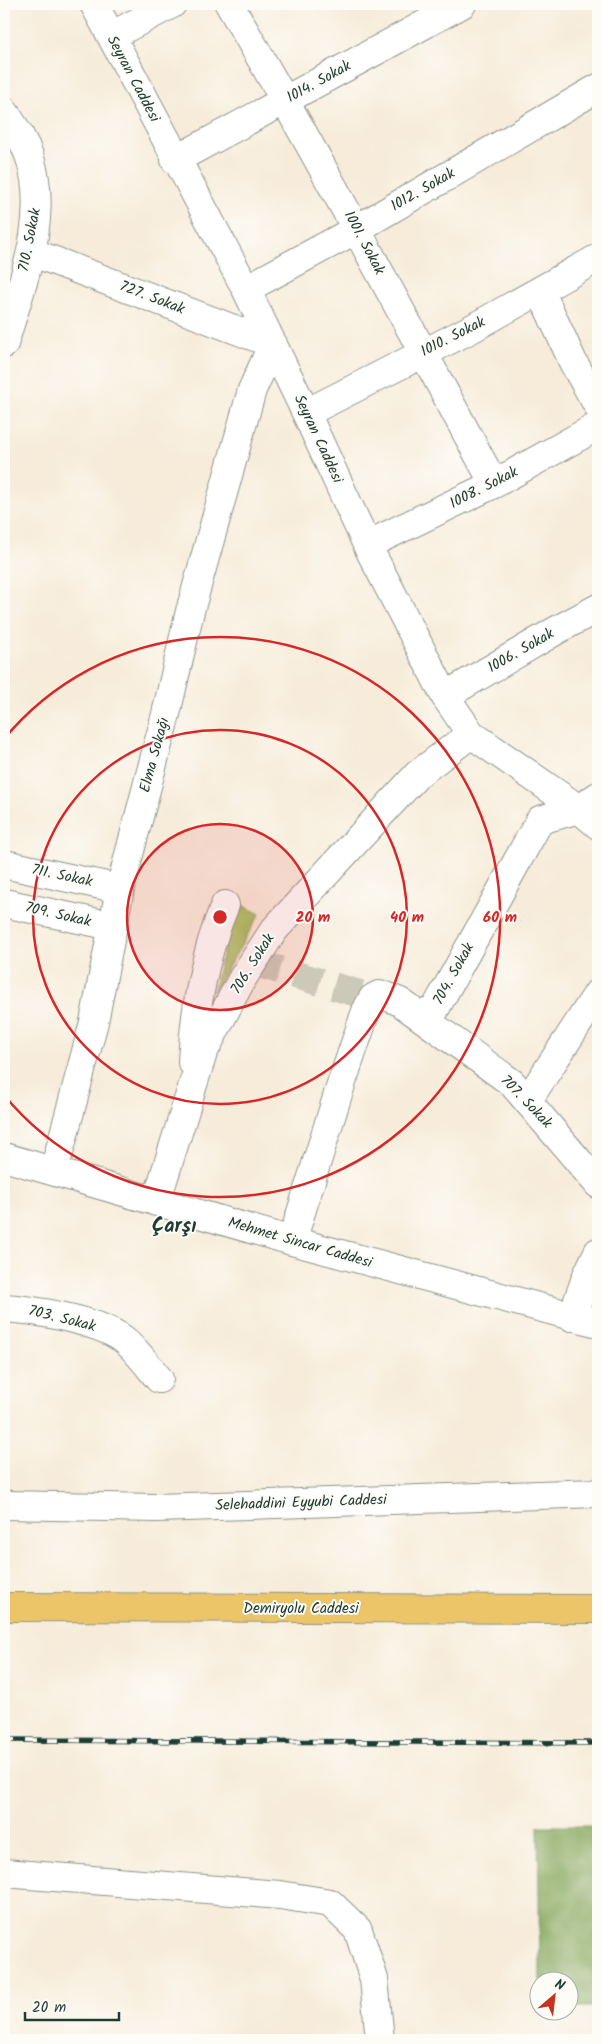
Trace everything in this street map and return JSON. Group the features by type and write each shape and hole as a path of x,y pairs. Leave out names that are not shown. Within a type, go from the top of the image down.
{"main road":[{"name":"Demiryolu Caddesi","path":"4,1607 598,1609"}],"street":[{"name":"Seyran Caddesi","path":"94,4 175,160 246,289 367,545 445,696 471,734 592,810"},
{"path":"111,36 172,4"},
{"name":"1001. Sokak","path":"229,4 286,100 357,228 494,484"},
{"name":"1014. Sokak","path":"175,160 462,4"},
{"name":"1012. Sokak","path":"246,289 357,228 598,88"},
{"name":"710. Sokak","path":"4,111 19,134 30,158 38,209 31,252 4,344"},
{"name":"727. Sokak","path":"31,252 273,344"},
{"name":"1010. Sokak","path":"306,413 541,292 598,258"},
{"path":"541,292 573,362 598,406"},
{"name":"Elma Sokağı","path":"54,1171 94,1022 120,889 166,714 190,611 252,390 273,344"},
{"name":"1008. Sokak","path":"367,545 494,484 598,426"},
{"name":"1006. Sokak","path":"445,696 598,608"},
{"name":"706. Sokak","path":"156,1202 203,1053 242,979 274,930 418,774 471,734"},
{"name":"704. Sokak","path":"292,1241 339,1091 366,1011 373,998 379,995 386,996 400,1002 418,1015 434,1011 540,820 592,810"},
{"name":"711. Sokak","path":"4,864 120,889"},
{"name":"709. Sokak","path":"4,903 112,926"},
{"path":"191,1091 193,1047 200,991 219,920 225,905"},
{"path":"528,1100 598,993"},
{"name":"707. Sokak","path":"418,1015 512,1083 598,1184"},
{"name":"Mehmet Sincar Caddesi","path":"4,1157 292,1241 598,1323"},
{"path":"572,1317 587,1275 598,1252"},
{"name":"703. Sokak","path":"4,1308 73,1319 102,1329 123,1339 159,1379"},
{"name":"Selehaddini Eyyubi Caddesi","path":"4,1505 156,1508 598,1493"},
{"path":"4,1873 280,1894 330,1903 358,1930 374,1979 380,2040"}],"green space":[{"path":"236,902 260,914 212,994"},
{"path":"538,1826 598,1826 598,2007 580,2007 580,1972 540,1972"}],"tunnel":[{"path":"253,962 373,998"}],"railway":[{"path":"4,1740 598,1743"}],"district":[{"name":"Çarşı","path":"174,1227"}]}
